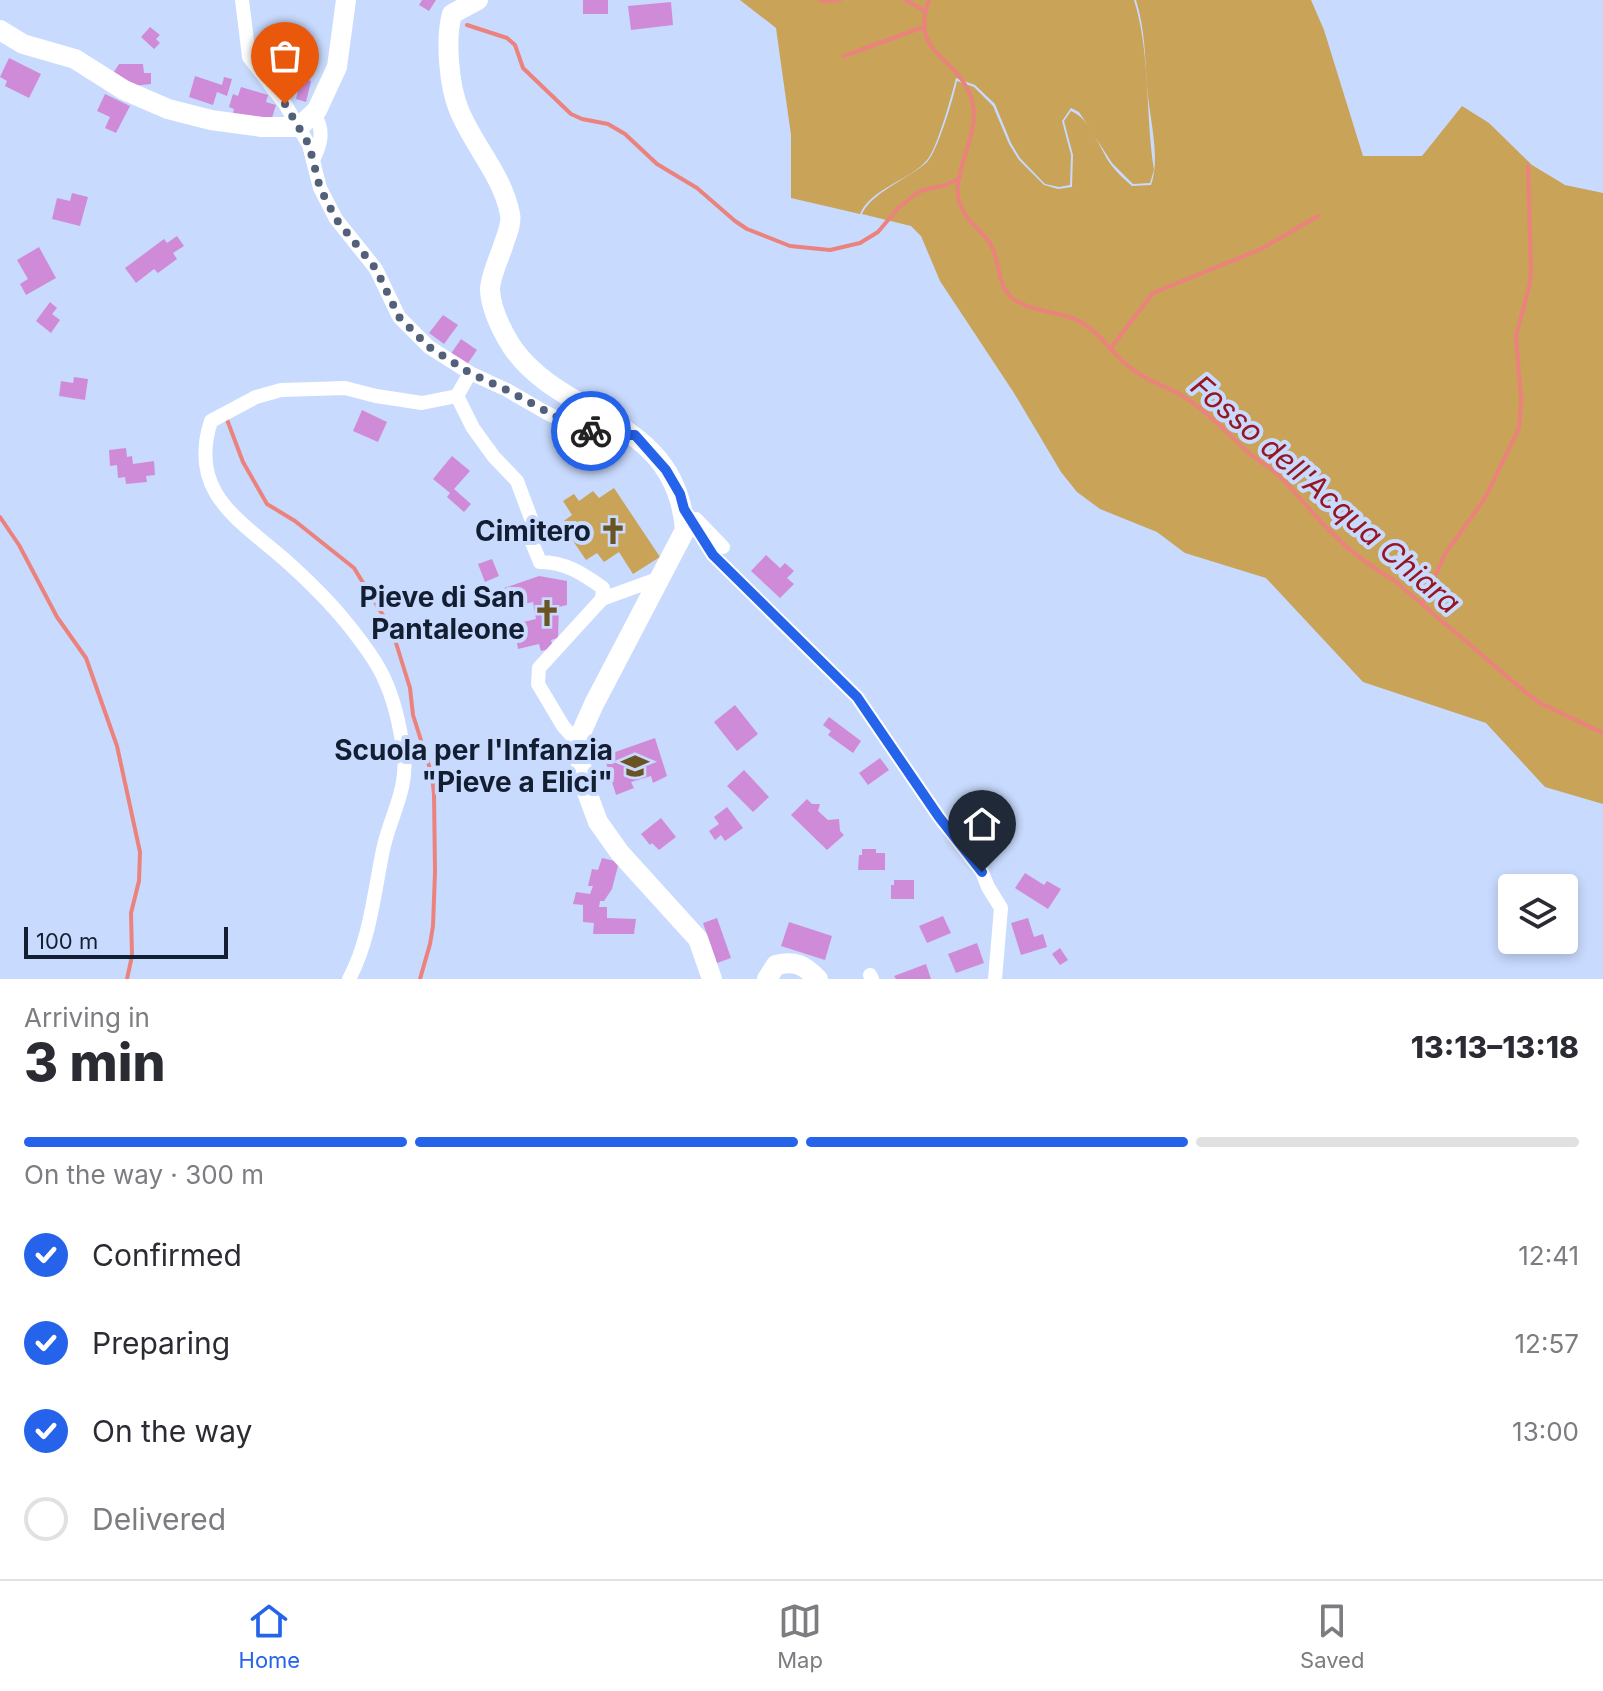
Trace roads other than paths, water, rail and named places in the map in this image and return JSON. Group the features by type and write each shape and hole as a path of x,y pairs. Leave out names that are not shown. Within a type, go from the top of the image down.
{"street":[{"path":"242,0 249,57 299,127 309,145 320,188 336,219 376,269 399,317 429,347 470,373 579,429 635,435"},
{"path":"0,30 23,44 75,59 124,90 168,109 224,122 262,127 299,127 314,113 337,67 346,0"},
{"path":"478,0 452,14 447,30 459,110 502,183 511,218 490,289 497,320 513,348 539,376 635,435 666,470 680,494 684,509 685,530 577,742"},
{"path":"313,160 321,145 322,126 314,113"},
{"path":"349,979 360,958 385,843 403,787 404,758 395,715 382,674 340,615 286,560 227,511 208,476 204,443 211,421 256,397 281,390 345,388 422,403 457,396 470,373"},
{"path":"457,396 473,428 517,481 532,521 531,540 540,562 559,562 581,572 603,588 602,599"},
{"path":"684,509 692,513 723,547"},
{"path":"684,509 713,555 857,697 939,817 982,872 1001,908 995,979"},
{"path":"660,578 602,599 539,668 538,684 563,726 577,742 585,787 598,822 620,853 698,939 712,979"},
{"path":"767,979 776,965 790,961 806,966 818,979"}],"waterway":[{"path":"821,1 840,0"},
{"path":"905,0 925,11"},
{"name":"Fosso dell'Acqua Chiara","path":"929,0 925,18 929,42 962,79 973,107 973,122 958,182 958,196 965,214 992,247 1006,292 1027,306 1079,321 1135,371 1195,404 1279,476 1343,544 1395,581 1530,696 1603,733"},
{"path":"467,25 507,38 515,45 523,68 571,114 608,124 625,134 657,164 697,188 735,221 790,246 830,250 860,243 878,232 899,207 920,191 960,178"},
{"path":"844,56 923,27"},
{"path":"1422,604 1445,554 1485,498 1519,428 1521,400 1516,336 1531,270 1528,166"},
{"path":"1110,349 1153,293 1261,249 1318,216"},
{"path":"226,417 243,462 267,504 295,521 354,568 389,625 396,643 410,688 413,715 432,775 434,794 433,926 420,979"},
{"path":"0,517 19,545 57,617 86,658 117,746 140,852 139,881 131,913 132,956 127,979"}],"place":[{"name":"Cimitero","path":"613,531"},
{"name":"Pieve di San Pantaleone","path":"547,613"},
{"name":"Scuola per l'Infanzia \"Pieve a Elici\"","path":"635,766"}]}
